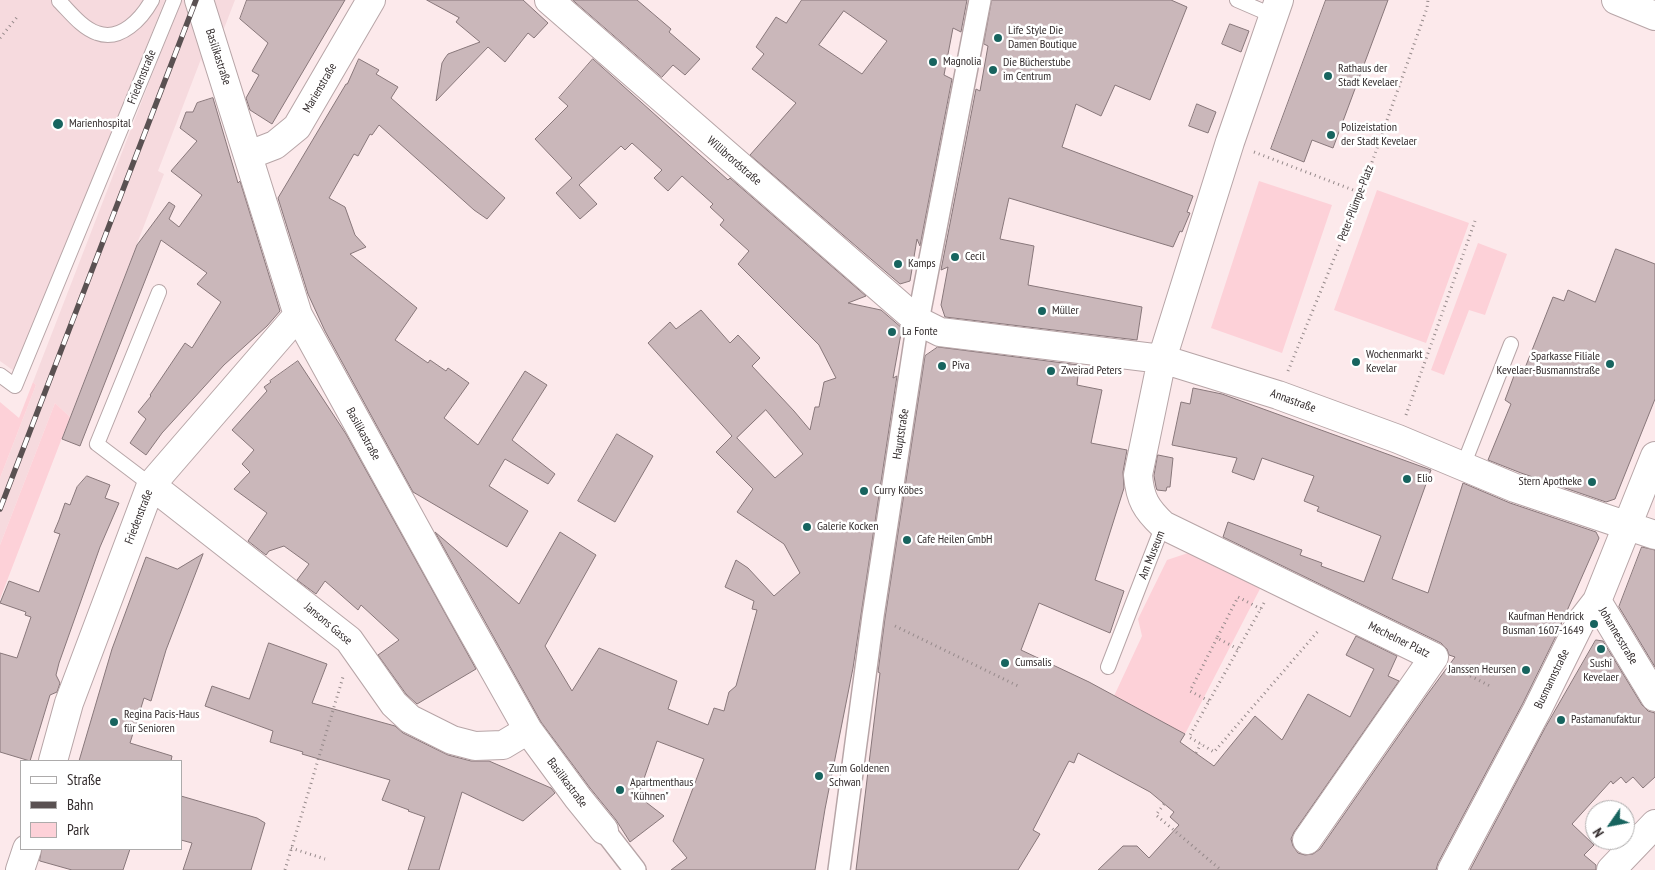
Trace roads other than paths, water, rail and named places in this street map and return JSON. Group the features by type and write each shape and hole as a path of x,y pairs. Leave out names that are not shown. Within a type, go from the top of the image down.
{"street":[{"name":"Basilikastraße","path":"199,0 298,315 432,560 528,730 604,830"},
{"name":"Marienstraße","path":"249,155 275,145 297,127 371,0"},
{"name":"Willibrordstraße","path":"549,0 918,321"},
{"name":"Hauptstraße","path":"839,870 873,616 918,321 980,0"},
{"path":"1616,0 1655,16"},
{"path":"1162,359 1230,142 1276,8"},
{"name":"Friedenstraße","path":"53,760 69,703 151,485 298,315"},
{"name":"Annastraße","path":"918,321 940,332 1162,359 1278,395 1398,439 1515,488 1655,535"},
{"name":"Am Museum","path":"1162,359 1138,475 1140,493 1150,513 1163,526"},
{"name":"Busmannstraße","path":"1452,870 1537,710 1580,622 1597,601 1655,456"},
{"name":"Jansons Gasse","path":"151,485 353,644 394,704 410,719 452,740 476,746 503,745 528,730"},
{"name":"Mechelner Platz","path":"1163,526 1434,657 1307,840"},
{"name":"Johannesstraße","path":"1597,601 1655,697"},
{"path":"1610,870 1655,824"},
{"path":"604,830 635,870"},
{"path":"20,870 26,850"}],"lane":[{"path":"59,1 86,27 99,34 110,34 123,32 138,20 152,0"},
{"name":"Friedenstraße","path":"0,375 15,386 174,0"},
{"path":"1237,0 1276,8"},
{"path":"151,485 97,444 159,292"},
{"path":"1463,466 1511,344"},
{"name":"Am Museum","path":"1108,667 1163,526"}],"railway":[{"path":"0,509 196,0"}],"place":[{"name":"Life Style Die Damen Boutique","path":"998,38"},
{"name":"Magnolia","path":"933,62"},
{"name":"Die Bücherstube im Centrum","path":"993,70"},
{"name":"Rathaus der Stadt Kevelaer","path":"1328,76"},
{"name":"Marienhospital","path":"58,124"},
{"name":"Polizeistation der Stadt Kevelaer","path":"1331,135"},
{"name":"Cecil","path":"955,257"},
{"name":"Kamps","path":"898,264"},
{"name":"Müller","path":"1042,311"},
{"name":"La Fonte","path":"892,332"},
{"name":"Wochenmarkt Kevelar","path":"1356,362"},
{"name":"Sparkasse Filiale Kevelaer-Busmannstraße","path":"1610,364"},
{"name":"Piva","path":"942,366"},
{"name":"Zweirad Peters","path":"1051,371"},
{"name":"Elio","path":"1407,479"},
{"name":"Stern Apotheke","path":"1592,482"},
{"name":"Curry Köbes","path":"864,491"},
{"name":"Galerie Kocken","path":"807,527"},
{"name":"Cafe Heilen GmbH","path":"907,540"},
{"name":"Kaufman Hendrick Busman 1607-1649","path":"1594,624"},
{"name":"Sushi Kevelaer","path":"1601,649"},
{"name":"Cumsalis","path":"1005,663"},
{"name":"Janssen Heursen","path":"1526,670"},
{"name":"Pastamanufaktur","path":"1561,720"},
{"name":"Regina Pacis-Haus für Senioren","path":"114,722"},
{"name":"Zum Goldenen Schwan","path":"819,776"},
{"name":"Apartmenthaus \"Kühnen\"","path":"620,790"}]}
